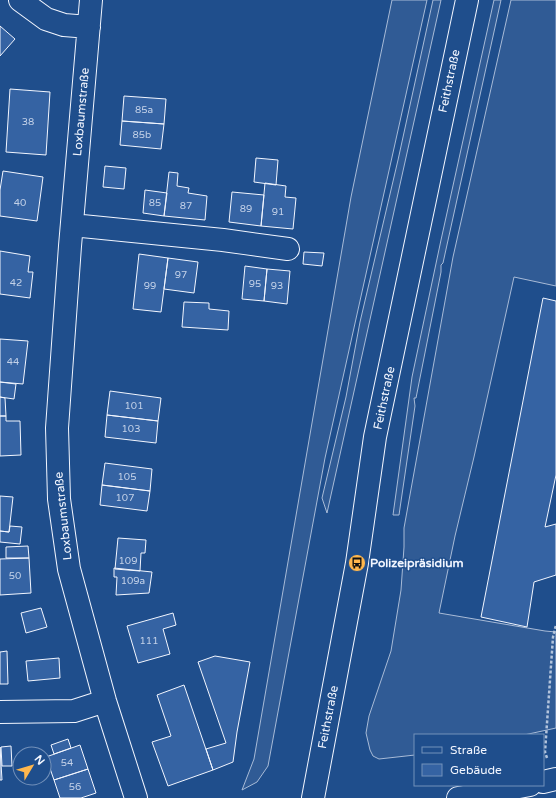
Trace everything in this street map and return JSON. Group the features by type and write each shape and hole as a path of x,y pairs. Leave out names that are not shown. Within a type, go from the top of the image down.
{"street":[{"path":"20,0 46,19 64,25 89,27"},
{"name":"Loxbaumstraße","path":"91,0 57,428 59,499 69,569 105,701 136,798"},
{"name":"Feithstraße","path":"313,798 357,563 375,437 467,0"},
{"path":"72,225 223,240 288,249"},
{"path":"0,712 74,711 105,701"},
{"path":"458,798 524,786"}],"path":[{"path":"551,780 545,752 553,637 556,625"}],"shaded area":[{"path":"392,0 427,0 325,458 268,766 257,782 242,790 254,759 351,197"},
{"path":"433,0 441,0 327,513 322,498 346,397 360,322 398,160"},
{"path":"494,0 501,0 443,263 441,265 441,272 416,398 414,398 415,406 399,515 393,515 412,377"},
{"path":"511,0 556,0 556,286 514,277 439,613 556,632 556,728 529,734 414,734 414,755 379,759 373,756 370,750 366,733 369,716 391,651 401,590 404,528 453,257"}],"building":[{"path":"0,26 15,39 0,56"},
{"path":"10,89 50,92 46,155 6,152"},
{"path":"124,96 166,99 164,124 122,121"},
{"path":"122,121 164,124 161,149 120,145"},
{"path":"256,158 278,160 276,185 254,182"},
{"path":"105,166 126,168 124,189 103,187"},
{"path":"3,171 43,177 37,221 0,216 0,190"},
{"path":"169,172 178,173 177,186 189,188 188,193 207,196 205,220 164,216"},
{"path":"265,183 286,186 285,197 296,198 293,229 261,226"},
{"path":"145,190 167,193 164,216 143,213"},
{"path":"232,192 264,195 261,226 229,222"},
{"path":"0,251 30,256 28,272 33,272 30,298 0,294"},
{"path":"304,252 324,253 322,266 303,264"},
{"path":"139,254 168,258 161,312 133,309"},
{"path":"168,258 198,262 194,293 164,289"},
{"path":"245,266 267,269 264,301 242,299"},
{"path":"267,269 290,271 287,304 264,301"},
{"path":"543,298 556,301 556,475 545,527 556,524 556,575 534,582 527,627 481,617"},
{"path":"184,302 209,303 209,309 229,311 228,330 182,327"},
{"path":"0,339 28,341 23,384 0,382"},
{"path":"0,382 16,384 14,399 0,397"},
{"path":"110,391 161,398 158,421 107,415"},
{"path":"0,397 5,398 6,416 0,416"},
{"path":"107,415 158,421 156,443 105,437"},
{"path":"0,416 6,416 6,421 20,421 21,455 0,456"},
{"path":"105,463 152,469 150,491 102,485"},
{"path":"102,485 150,491 147,511 100,505"},
{"path":"0,496 13,497 9,532 0,531"},
{"path":"10,526 22,527 20,544 0,542 0,531 9,532"},
{"path":"118,538 146,540 145,553 141,553 140,571 115,569"},
{"path":"28,546 29,558 6,558 6,547"},
{"path":"29,558 31,593 0,595 0,559"},
{"path":"114,568 152,572 149,593 116,595 117,577 114,577"},
{"path":"41,608 47,627 26,633 21,613"},
{"path":"173,613 176,625 163,629 170,654 138,663 127,626"},
{"path":"7,651 8,684 0,684 0,652"},
{"path":"215,656 250,662 233,762 213,770 206,749 226,743 198,662"},
{"path":"59,658 60,678 28,681 26,661"},
{"path":"184,685 213,770 168,786 152,742 171,736 157,695"},
{"path":"68,739 71,748 54,754 51,745"},
{"path":"80,745 88,769 54,780 52,774 52,755"},
{"path":"11,746 12,766 2,766 1,747"},
{"path":"0,747 2,780 0,780"},
{"path":"88,769 96,793 81,798 60,798 54,780"}],"place":[{"name":"Polizeipräsidium","path":"357,563"}]}
